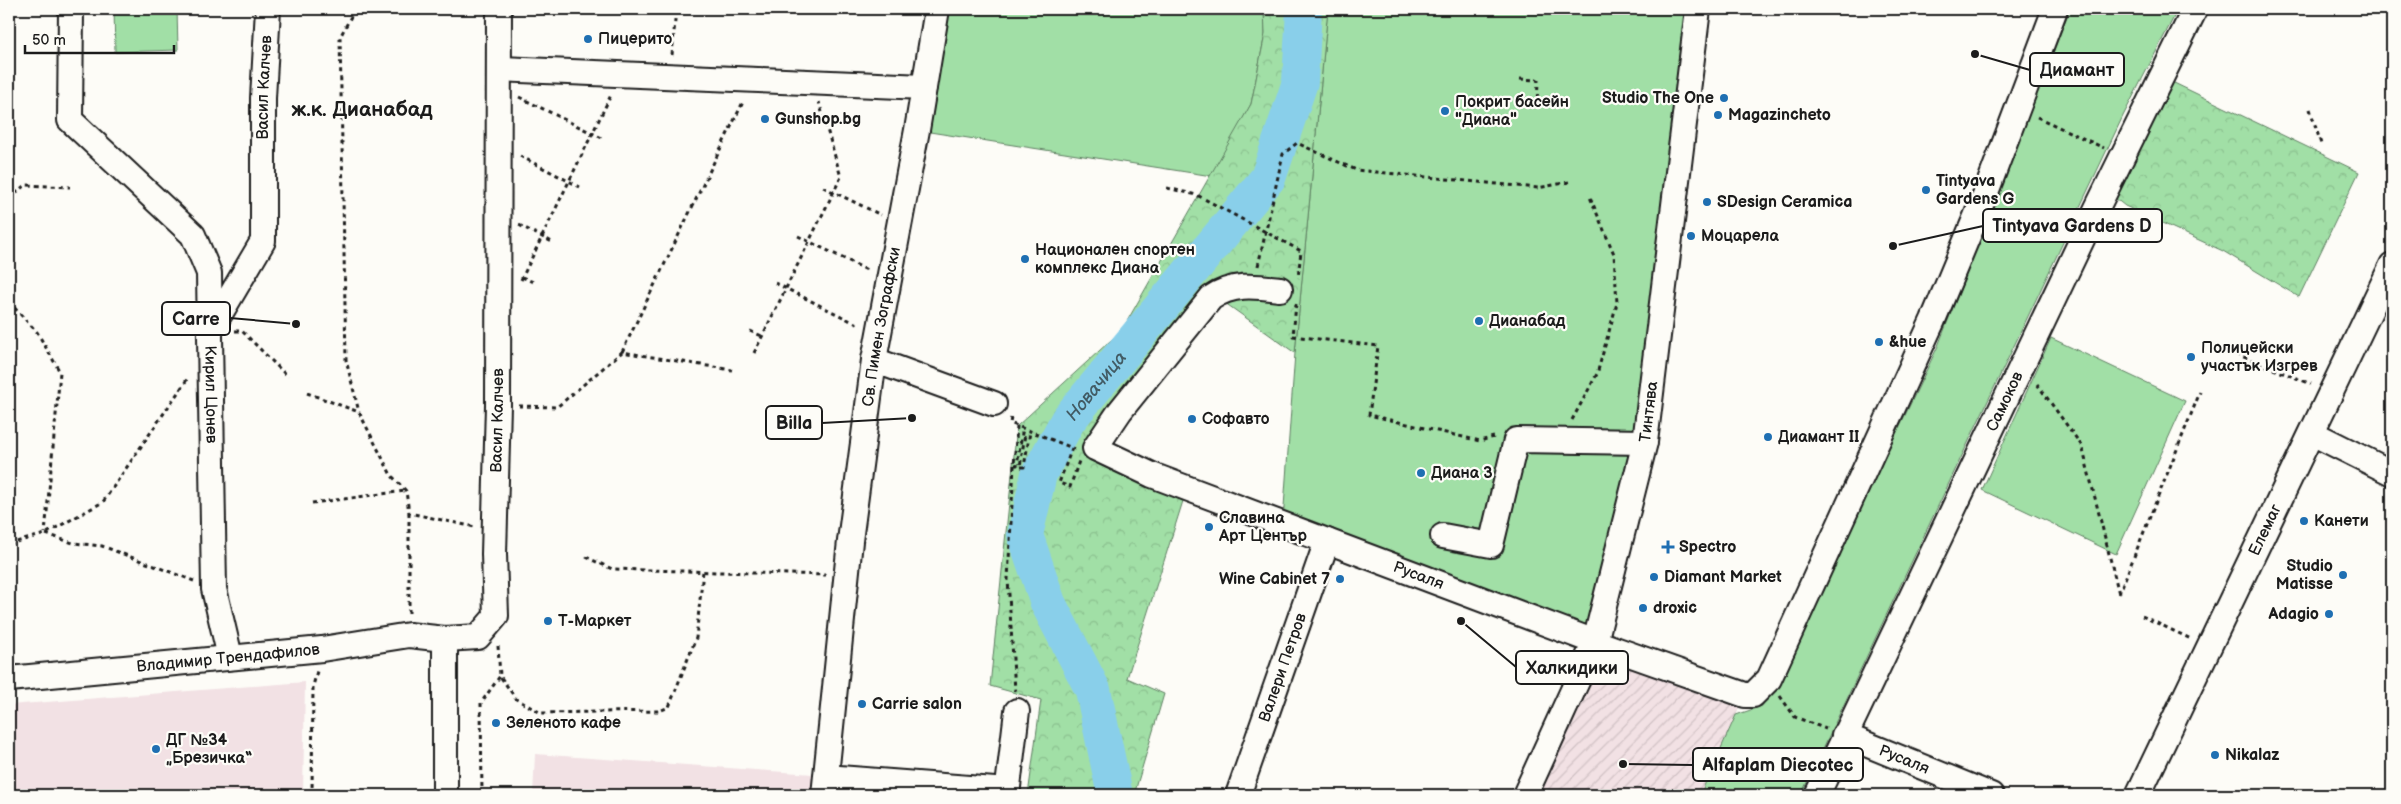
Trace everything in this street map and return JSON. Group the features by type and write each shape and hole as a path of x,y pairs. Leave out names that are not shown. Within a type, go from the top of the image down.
{"street":[{"name":"Кирил Цонев","path":"71,9 70,120 193,235 209,273 214,589 230,657"},
{"name":"Васил Калчев","path":"210,339 263,241 263,98 268,9"},
{"name":"Васил Калчев","path":"496,616 499,9"},
{"name":"Св. Пимен Зографски","path":"825,786 846,575 874,360 937,9"},
{"name":"Тинтява","path":"1525,795 1595,642 1645,442 1698,9"},
{"path":"1769,679 1933,320 1985,195 2055,9"},
{"name":"Самоков","path":"1817,795 2122,156 2195,9"},
{"path":"499,78 621,74 924,87"},
{"name":"Елемаг","path":"2138,795 2392,265"},
{"path":"1083,449 1120,411 1211,298 1224,289 1254,286 1291,291"},
{"path":"874,360 994,404"},
{"path":"2312,433 2392,473"},
{"path":"1443,536 1491,545 1516,440 1645,442"},
{"name":"Русаля","path":"1083,449 1595,642 1745,695 1752,695 1769,679"},
{"name":"Валери Петров","path":"1238,795 1327,540"},
{"path":"445,795 445,639 478,637 496,616"},
{"name":"Владимир Трендафилов","path":"9,679 322,649 409,636 445,639"},
{"path":"825,786 1008,793 1016,711"},
{"name":"Русаля","path":"1844,735 1986,794"}],"path":[{"path":"355,9 340,37 346,360 359,412 391,475 406,491 409,513 409,636"},
{"path":"671,76 676,9"},
{"path":"518,285 621,74"},
{"path":"499,78 604,139"},
{"path":"1520,79 1538,80 1537,108"},
{"path":"498,405 557,407 622,352 754,80"},
{"path":"754,353 841,177 812,82"},
{"path":"2310,109 2321,144"},
{"path":"2044,120 2122,156"},
{"path":"1259,262 1283,154 1297,143 1356,170 1538,188 1569,182"},
{"path":"522,158 580,187"},
{"path":"9,199 25,184 70,187"},
{"path":"823,187 899,224"},
{"path":"1167,188 1197,195 1301,250 1291,291 1293,336 1378,346 1369,415 1431,429"},
{"path":"1581,407 1597,374 1617,303 1614,254 1590,197"},
{"path":"499,215 552,242"},
{"path":"798,236 889,280"},
{"path":"774,283 879,335"},
{"path":"9,302 36,332 60,372 45,534"},
{"path":"9,544 45,534 103,502 210,339 242,331 288,377"},
{"path":"750,331 762,336"},
{"path":"2221,348 2301,379 2331,394"},
{"path":"622,352 732,370"},
{"path":"2023,363 2082,446 2119,594 2200,392"},
{"path":"307,393 359,412"},
{"path":"1016,711 1008,579 1017,426 1083,449"},
{"path":"1014,465 1017,466 1022,433 1025,434 1020,467 1024,467 1030,432"},
{"path":"1083,449 1070,487 1059,483 1083,449"},
{"path":"312,503 406,491"},
{"path":"409,513 495,531"},
{"path":"45,534 73,543 102,546 214,589"},
{"path":"586,557 612,569 846,575"},
{"path":"496,616 500,676 516,699 541,713 659,712 669,707 696,638 703,571"},
{"path":"2142,616 2187,637"},
{"path":"312,795 313,686 322,649"},
{"path":"482,795 481,703 500,676"},
{"path":"1769,679 1795,717 1844,735"}],"shaded area":[{"path":"1595,642 1745,695 1700,795 1525,795"},
{"name":"ДГ №34 „Брезичка“","path":"305,682 303,795 9,795 9,705"},
{"path":"535,754 813,774 811,795 533,795"}],"green space":[{"path":"114,9 177,9 178,50 115,52"},
{"path":"937,9 1264,9 1265,34 1251,104 1212,176 917,130"},
{"path":"1264,9 1328,9 1295,353 1207,290 1082,452 1183,501 1127,678 1164,694 1134,795 1028,795 1041,700 990,686 1017,426 1122,330 1251,104 1265,34"},
{"name":"Дианабад","path":"1328,9 1698,9 1645,442 1591,629 1283,521 1295,353"},
{"path":"2070,9 2178,9 2123,116 1801,795 1700,795 1736,715 1762,706 1825,583 1938,346"},
{"path":"2170,81 2359,172 2299,297 2223,251 2125,206 2115,198"},
{"path":"2051,338 2185,401 2116,554 1982,490"}],"waterway":[{"name":"Новачица","path":"1115,795 1093,690 1048,603 1025,535 1039,474 1068,420 1268,178 1300,82 1304,9"}],"place":[{"name":"Пицерито","path":"588,39"},
{"name":"Диамант","path":"1975,54"},
{"name":"Studio The One","path":"1724,98"},
{"name":"Покрит басейн \"Диана\"","path":"1445,111"},
{"name":"Magazincheto","path":"1718,115"},
{"name":"Gunshop.bg","path":"765,119"},
{"name":"Tintyava Gardens G","path":"1926,190"},
{"name":"SDesign Ceramica","path":"1707,202"},
{"name":"Моцарела","path":"1691,236"},
{"name":"Tintyava Gardens D","path":"1893,246"},
{"name":"Национален спортен комплекс Диана","path":"1025,259"},
{"name":"Дианабад","path":"1479,321"},
{"name":"Carre","path":"296,324"},
{"name":"&hue","path":"1879,342"},
{"name":"Полицейски участък Изгрев","path":"2191,357"},
{"name":"Billa","path":"912,418"},
{"name":"Софавто","path":"1192,419"},
{"name":"Диамант II","path":"1768,437"},
{"name":"Диана 3","path":"1421,473"},
{"name":"Канети","path":"2304,521"},
{"name":"Славина Арт Център","path":"1209,527"},
{"name":"Spectro","path":"1668,547"},
{"name":"Studio Matisse","path":"2343,575"},
{"name":"Diamant Market","path":"1654,577"},
{"name":"Wine Cabinet 7","path":"1340,579"},
{"name":"droxic","path":"1643,608"},
{"name":"Adagio","path":"2329,614"},
{"name":"Т-Маркет","path":"548,621"},
{"name":"Халкидики","path":"1461,621"},
{"name":"Carrie salon","path":"862,704"},
{"name":"Зеленото кафе","path":"496,723"},
{"name":"ДГ №34 „Брезичка“","path":"156,749"},
{"name":"Nikalaz","path":"2215,755"},
{"name":"Alfaplam Diecotec","path":"1623,764"}],"district":[{"name":"ж.к. Дианабад","path":"362,109"}]}
